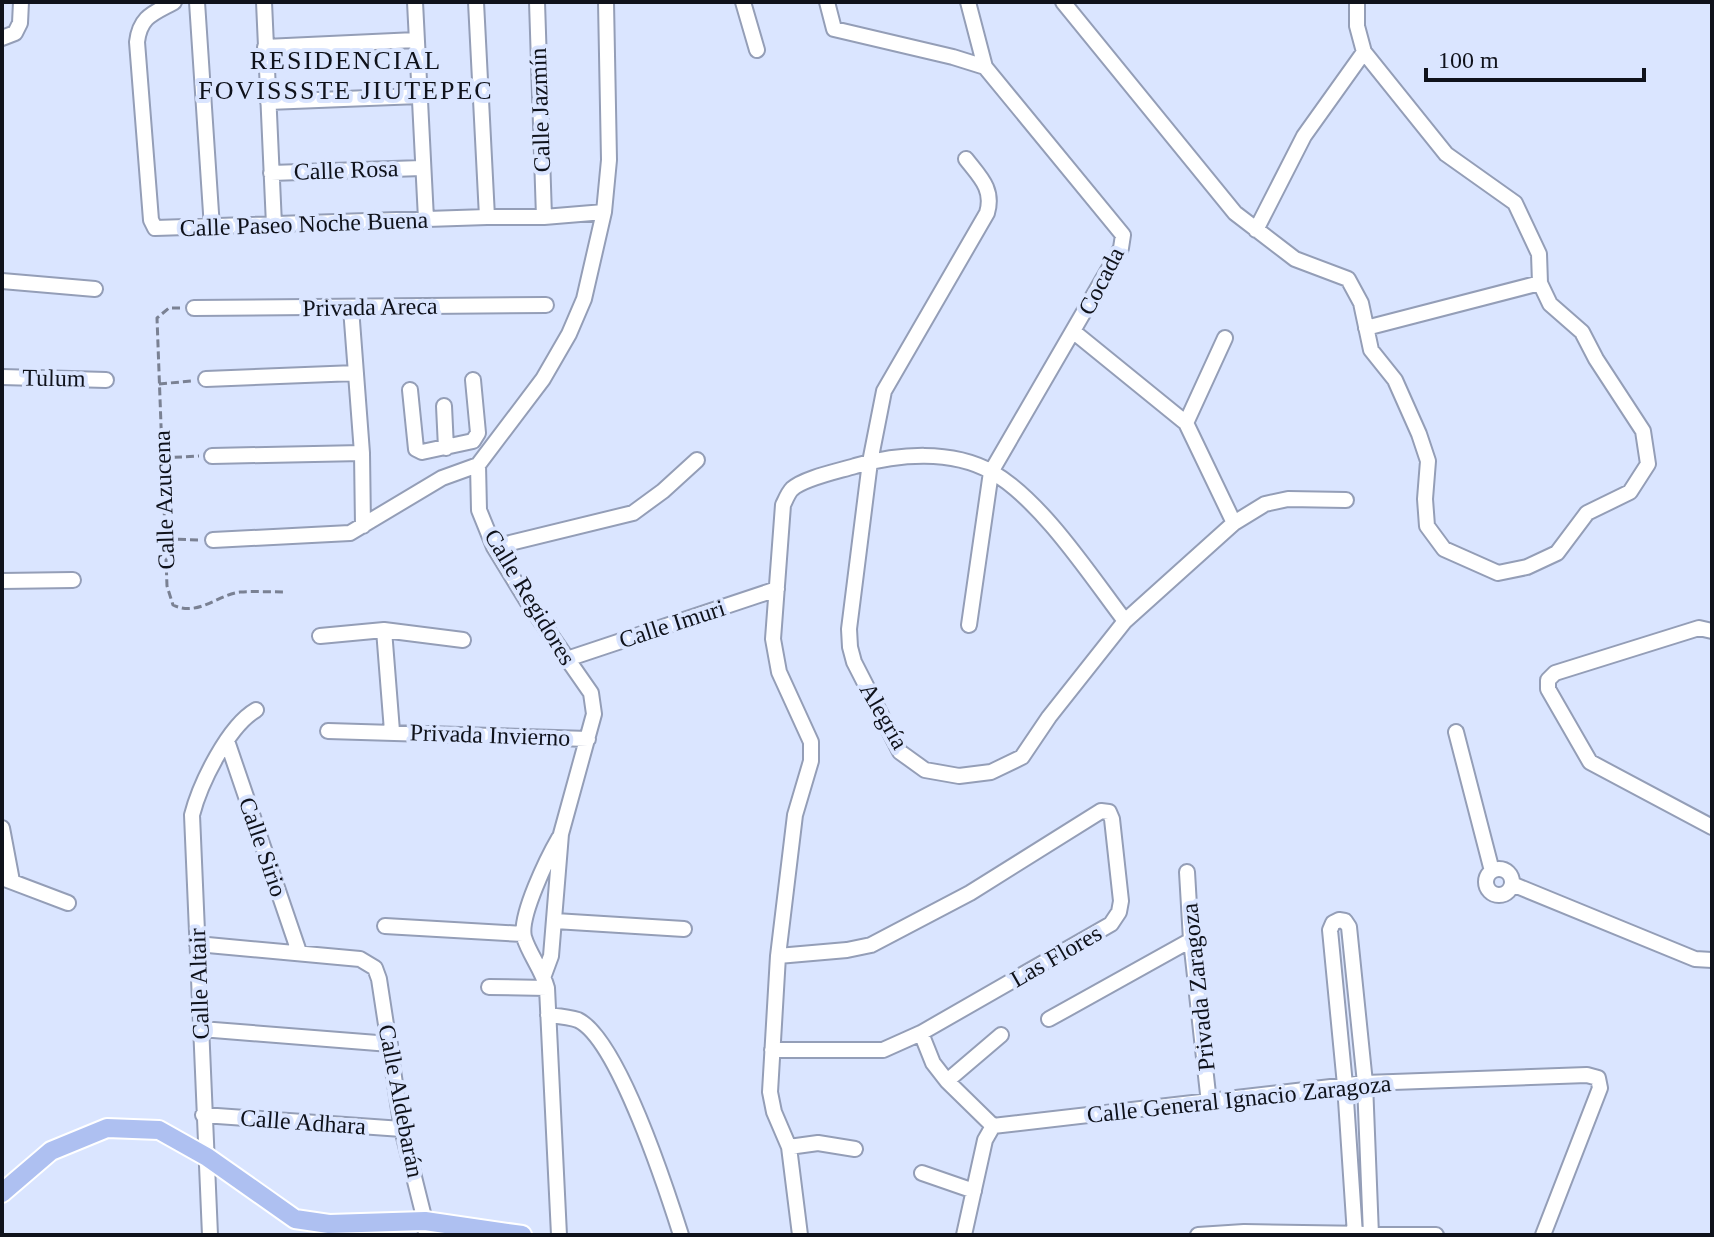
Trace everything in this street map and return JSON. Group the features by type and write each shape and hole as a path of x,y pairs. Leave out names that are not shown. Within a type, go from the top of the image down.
{"main road":[{"path":"2,1193 51,1151 107,1128 159,1130 207,1157 295,1219 329,1224 518,1235"}],"street":[{"path":"2,38 15,33 20,23 21,2"},
{"name":"Calle Paseo Noche Buena","path":"174,2 147,17 139,28 137,42 151,220 155,228 544,217 604,212"},
{"path":"197,2 212,228"},
{"path":"264,2 274,225"},
{"path":"415,2 426,219"},
{"path":"476,2 487,217"},
{"name":"Calle Jazmín","path":"537,2 544,217"},
{"path":"213,540 350,533 442,478 478,465 543,379 569,334 584,299 604,212 609,160 606,2"},
{"path":"743,2 757,50"},
{"path":"827,2 834,29 985,67"},
{"name":"Cocada","path":"968,2 985,67 1123,235 1121,248 991,472"},
{"path":"1063,2 1235,213 1295,259 1348,279 1361,303 1371,350 1395,380 1419,434 1428,461 1425,499 1427,526 1444,549 1498,573 1527,567 1557,553 1587,513 1630,492 1648,464 1643,431 1582,332 1550,304 1540,283 1539,254 1515,203 1446,154 1364,52 1357,26 1357,2"},
{"path":"265,47 416,40"},
{"path":"1256,230 1304,136 1364,52"},
{"path":"268,102 419,96"},
{"name":"Alegría","path":"966,159 988,190 991,200 987,213 884,391 870,462 849,629 854,662 900,752 925,770 959,776 991,772 1022,757 1049,717 1125,621 1234,523 1265,504 1288,499 1346,500"},
{"name":"Calle Rosa","path":"271,173 422,168"},
{"path":"2,281 95,289"},
{"path":"1366,328 1540,283"},
{"name":"Privada Areca","path":"194,308 546,305"},
{"path":"351,308 362,453 363,526"},
{"path":"1074,332 1186,423 1234,523"},
{"path":"1186,423 1225,338"},
{"path":"206,379 356,373"},
{"name":"Tulum","path":"2,377 106,380"},
{"path":"410,390 416,449 422,452 473,441 478,433 473,380"},
{"path":"442,478 440,449 444,406"},
{"path":"212,456 362,453"},
{"path":"800,1235 789,1147 774,1112 770,1092 778,956 795,815 811,761 811,742 779,672 773,639 783,505 792,489 816,478 870,462 913,454 957,460 991,472 1040,511 1125,621"},
{"path":"494,547 633,513 697,460"},
{"name":"Calle Regidores","path":"478,465 479,510 494,547 591,693 594,714 561,834 540,875 523,934 545,982"},
{"path":"969,625 991,472"},
{"path":"2,581 73,580"},
{"name":"Calle Imuri","path":"567,659 777,589"},
{"path":"1712,631 1699,628 1555,673 1548,680 1548,689 1590,762 1712,827"},
{"path":"320,636 384,630 463,640"},
{"name":"Privada Invierno","path":"384,630 392,731"},
{"name":"Calle Altair","path":"210,1235 192,815 197,797 227,741 244,717 256,710"},
{"name":"Privada Invierno","path":"328,731 588,739"},
{"path":"1456,732 1492,871 1487,876 1486,884 1495,895 1503,895 1512,884 1695,959 1712,960"},
{"name":"Calle Sirio","path":"227,741 299,952"},
{"name":"Las Flores","path":"772,1050 883,1050 921,1033 1111,924 1119,912 1121,901 1112,819 1109,812 1101,811 970,893 871,945 778,956"},
{"path":"2,828 7,879 68,903"},
{"name":"Calle Regidores","path":"559,1235 545,982 555,921 561,834"},
{"name":"Privada Zaragoza","path":"1187,872 1191,940 1209,1103"},
{"path":"1355,1235 1330,930 1333,923 1339,920 1345,921 1349,927 1365,1083 1370,1234"},
{"path":"555,921 684,929"},
{"path":"385,926 523,934"},
{"path":"1049,1019 1191,940"},
{"path":"197,944 299,952"},
{"name":"Calle Aldebarán","path":"299,952 360,959 375,968 402,1129 426,1228"},
{"path":"489,987 545,982"},
{"path":"548,1015 579,1021 601,1042 648,1136 681,1235"},
{"path":"201,1029 390,1044"},
{"path":"921,1033 933,1063 993,1126 985,1140 964,1235"},
{"path":"947,1081 1001,1035"},
{"name":"Calle General Ignacio Zaragoza","path":"993,1126 1365,1083 1587,1075 1598,1078 1600,1088 1543,1235"},
{"name":"Calle Adhara","path":"203,1115 402,1129"},
{"path":"789,1147 818,1143 855,1149"},
{"path":"922,1173 974,1191"},
{"path":"1198,1235 1244,1232 1436,1235"}],"path":[{"name":"Calle Azucena","path":"194,308 169,308 157,318 167,586 173,605 182,610 199,608 238,592 286,592"},
{"path":"159,384 206,379"},
{"path":"162,458 212,456"},
{"path":"166,539 213,540"}],"district":[{"name":"RESIDENCIAL FOVISSSTE JIUTEPEC","path":"346,75"}]}
